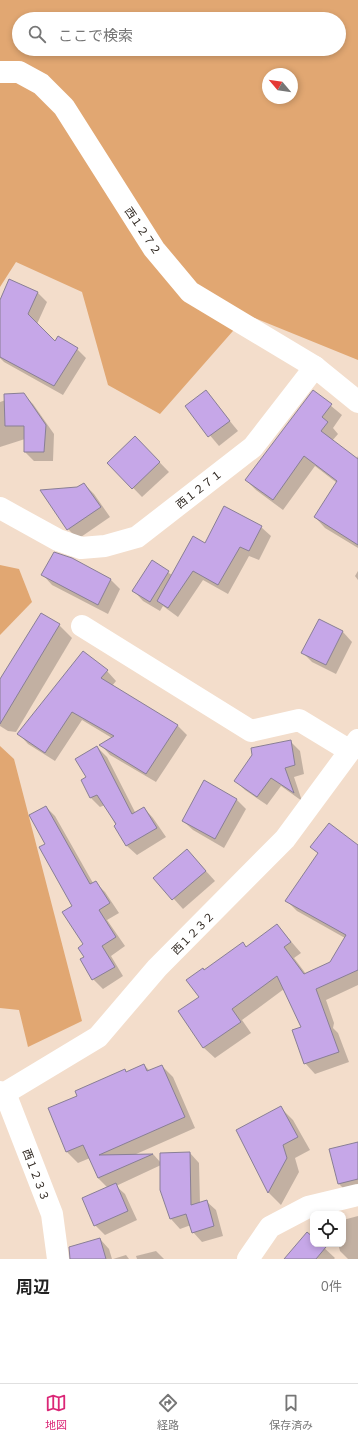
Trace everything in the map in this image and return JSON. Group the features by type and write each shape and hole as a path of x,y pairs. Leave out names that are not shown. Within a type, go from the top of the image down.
{"street":[{"name":"西１２７２","path":"0,72 19,72 41,84 64,107 154,249 190,292 315,367"},
{"path":"315,367 358,402"},
{"name":"西１２７１","path":"0,508 58,540 81,548 105,546 137,537 253,447 315,367"},
{"path":"82,626 251,731 299,720 354,745"},
{"name":"西１２３２","path":"2,1093 98,1037 157,968 285,839 354,745"},
{"name":"西１２３３","path":"2,1093 52,1214 58,1259"},
{"path":"248,1259 270,1227 308,1207 358,1195"}],"shaded area":[{"path":"0,0 358,0 358,360 247,315 160,414 108,385 82,292 16,262 0,287"},
{"path":"0,565 19,569 32,602 0,635"},
{"path":"0,746 14,759 82,1021 28,1047 19,1010 0,1008"}],"building":[{"path":"9,279 38,292 28,314 55,341 58,336 78,348 54,386 0,357 0,300"},
{"path":"206,390 230,421 208,437 185,406"},
{"path":"313,390 332,404 322,417 328,422 321,431 358,459 358,545 314,517 337,481 304,456 273,500 245,480"},
{"path":"24,393 46,425 44,452 24,452 24,426 5,426 4,394"},
{"path":"135,436 160,462 132,489 107,463"},
{"path":"84,483 101,507 67,530 40,490 77,487"},
{"path":"224,506 262,526 249,551 240,547 218,585 193,571 168,608 157,601 193,536 205,543"},
{"path":"54,552 72,558 111,579 98,605 41,575"},
{"path":"152,560 169,571 150,602 132,591"},
{"path":"41,613 60,624 0,724 0,679"},
{"path":"319,619 343,631 326,665 301,653"},
{"path":"83,651 108,670 101,678 178,725 146,774 99,745 114,736 72,712 45,753 17,734"},
{"path":"291,740 295,765 285,768 294,793 271,778 257,797 234,781 252,755 251,748"},
{"path":"97,746 132,814 144,807 157,828 126,846 114,826 116,824 97,795 90,798 81,780 86,777 75,759"},
{"path":"204,780 237,799 215,839 182,821"},
{"path":"46,806 90,884 96,881 110,903 99,910 116,937 102,946 115,967 92,980 80,959 84,957 78,948 83,944 62,912 72,906 39,847 45,844 29,815"},
{"path":"329,823 358,845 358,970 316,989 339,1052 304,1064 292,1030 301,1027 277,976 232,1009 241,1022 203,1048 178,1011 199,997 186,980 203,968 204,970 243,942 246,947 277,924 291,942 284,947 304,974 330,962 346,935 285,901 318,853 310,847"},
{"path":"187,849 206,871 172,900 153,878"},
{"path":"144,1064 147,1071 162,1065 185,1117 99,1155 153,1154 98,1178 83,1145 66,1152 48,1108 77,1096 75,1091 125,1069 126,1072"},
{"path":"281,1106 298,1137 283,1145 287,1158 268,1193 236,1130"},
{"path":"358,1142 358,1179 338,1184 329,1149"},
{"path":"190,1152 191,1205 207,1200 214,1226 192,1233 186,1214 170,1219 160,1190 160,1153"},
{"path":"116,1183 128,1211 94,1226 82,1198"},
{"path":"307,1232 310,1234 310,1247 326,1247 316,1259 284,1259"},
{"path":"100,1238 106,1259 70,1259 69,1247"}]}
